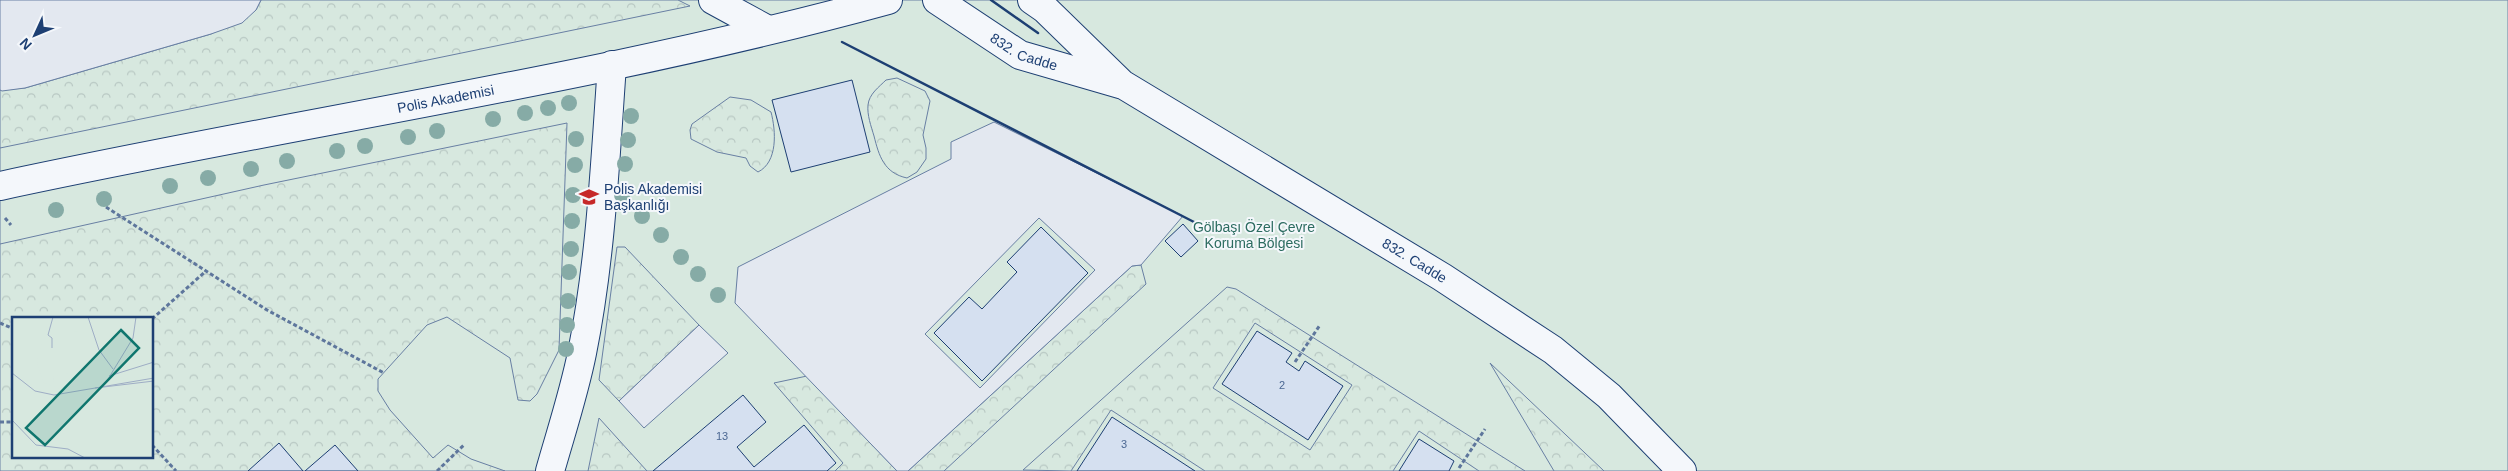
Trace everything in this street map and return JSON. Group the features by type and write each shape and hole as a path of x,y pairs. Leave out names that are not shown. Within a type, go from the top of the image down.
{"street":[{"path":"713,0 768,30"},
{"name":"Polis Akademisi","path":"0,186 612,65 816,20 888,0"},
{"name":"832. Cadde","path":"937,0 1020,55 1122,84"},
{"name":"832. Cadde","path":"1032,0 1045,9 1122,84 1450,282 1552,350 1609,396 1682,471"},
{"path":"550,471 573,393 588,320 602,198 612,65"}],"path":[{"path":"106,207 267,310 384,373"},
{"path":"154,317 206,271"},
{"path":"0,322 12,328"},
{"path":"1295,362 1320,325"},
{"path":"1459,468 1485,428"},
{"path":"437,471 465,444"},
{"path":"154,448 176,471"}],"green space":[{"name":"Gölbaşı Özel Çevre Koruma Bölgesi","path":"0,0 2508,0 2508,471 0,471"},
{"path":"261,0 678,0 690,6 0,148 0,90 25,88 211,34 256,10"},
{"path":"897,78 925,91 930,101 923,135 926,159 917,172 907,178 899,176 884,163 878,150 868,113 870,97 886,80"},
{"path":"730,97 751,100 771,112 774,128 774,145 769,161 758,172 750,166 746,158 717,152 691,139 690,130 692,124"},
{"path":"567,123 559,350 537,394 530,401 518,400 510,358 447,317 427,325 378,379 378,391 390,410 433,458 448,445 471,459 505,471 0,471 0,244 264,185"},
{"path":"617,247 625,247 699,325 619,401 599,380"},
{"path":"1141,265 1146,284 944,471 908,471 1132,266"},
{"path":"1227,287 1236,289 1525,471 1479,471 1419,431 1393,471 1205,471 1111,410 1071,471 1023,470","holes":["1255,323 1352,385 1310,450 1213,388"]},
{"path":"1490,363 1604,471 1554,471"},
{"path":"807,376 897,471 835,471 843,463 774,383"},
{"path":"599,418 647,471 588,471"}],"shaded area":[{"path":"0,0 261,0 256,10 242,23 211,34 25,88 2,91 0,90"},
{"path":"994,122 1183,216 1141,265 1132,266 908,471 897,471 735,303 738,267 951,159 951,142","holes":["1039,218 1095,270 980,388 925,334"]},
{"path":"699,325 728,353 644,428 619,401"}],"building":[{"path":"852,80 870,152 791,172 772,100"},
{"path":"1183,224 1198,241 1181,257 1165,241"},
{"path":"1041,227 1088,273 982,381 934,333 969,297 982,309 1017,272 1007,262"},
{"path":"1257,331 1292,353 1286,362 1299,371 1305,361 1343,386 1308,440 1222,384"},
{"path":"743,395 766,422 737,447 754,467 804,425 836,463 827,471 653,471"},
{"path":"1112,417 1195,471 1077,471"},
{"path":"1419,439 1454,461 1449,471 1399,471"},
{"path":"279,443 303,471 248,471"},
{"path":"335,445 358,471 305,471"}],"wall":[{"path":"991,0 1038,33"},
{"path":"842,42 1194,222"}],"place":[{"name":"Polis Akademisi Başkanlığı","path":"589,197"}]}
